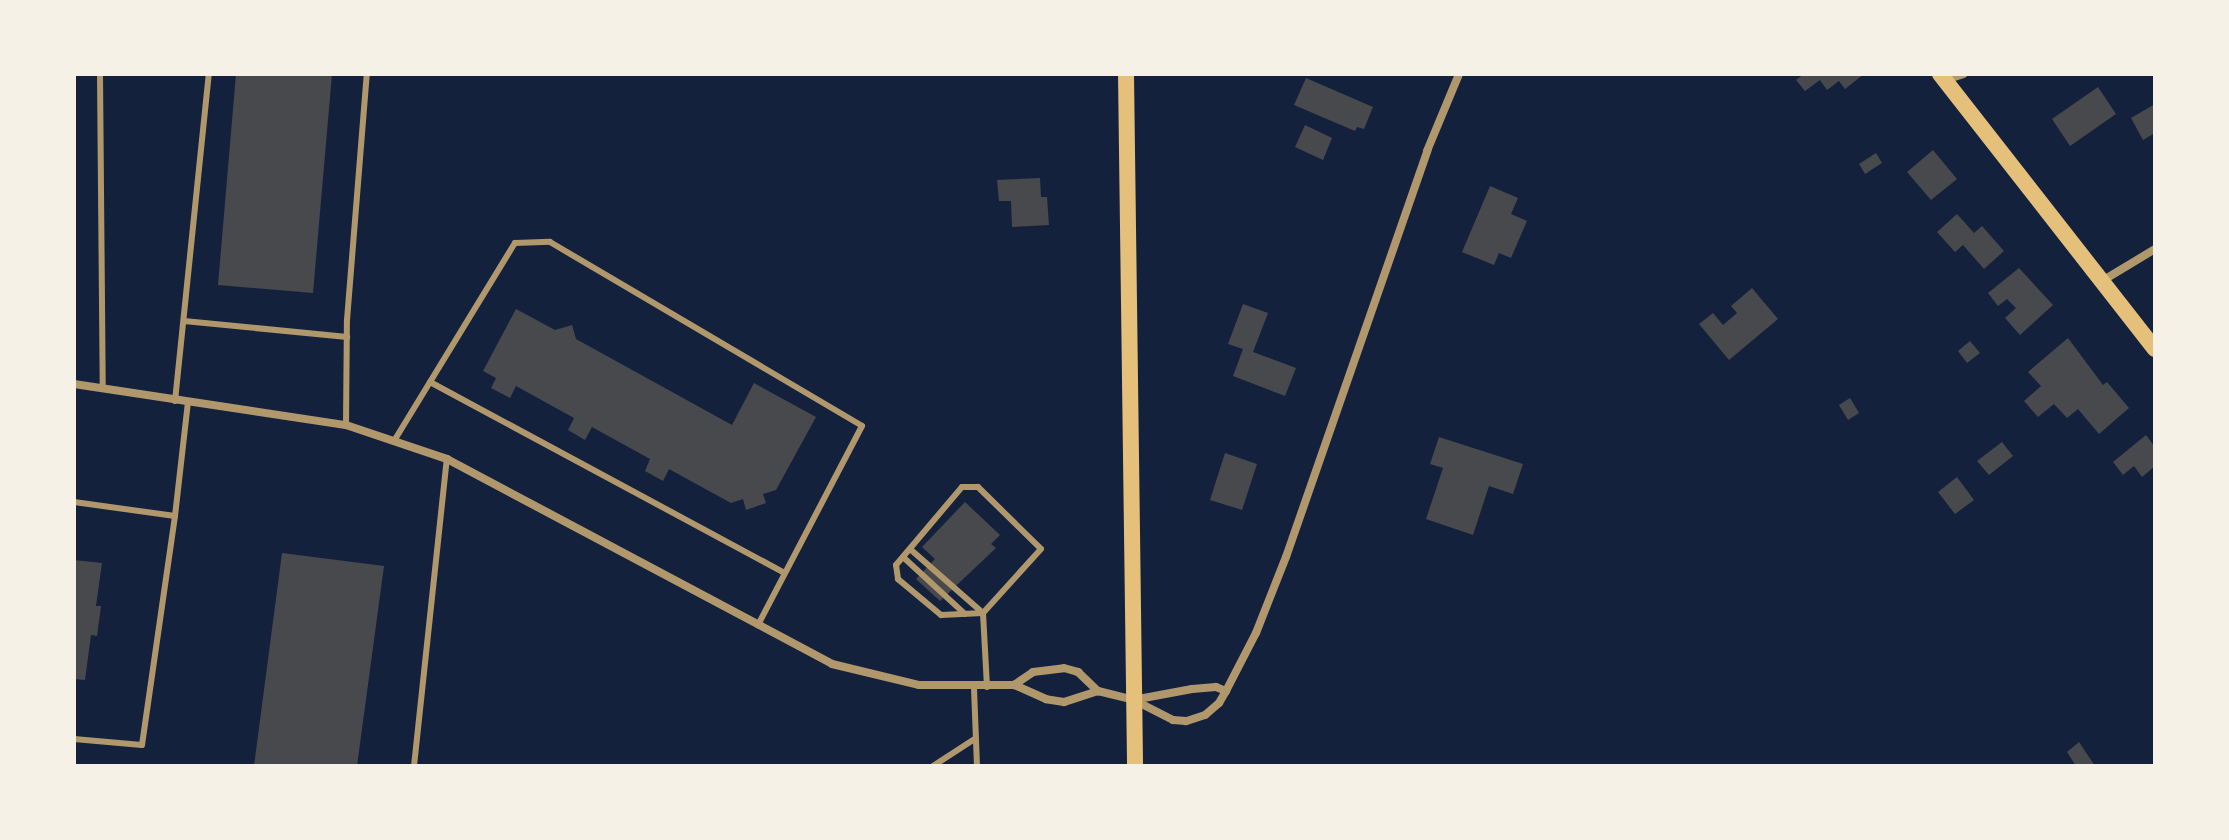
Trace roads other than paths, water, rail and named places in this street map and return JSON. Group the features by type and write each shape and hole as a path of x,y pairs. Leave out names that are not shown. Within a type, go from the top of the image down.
{"main road":[{"path":"1126,74 1135,766"},
{"path":"1942,77 2155,349"}],"street":[{"path":"1014,685 1033,672 1064,668 1078,672 1098,691 1133,700 1173,720 1186,721 1205,715 1219,703 1256,633 1286,557 1427,151 1459,74"},
{"path":"1942,77 1963,74"},
{"path":"2102,281 2155,249"},
{"path":"74,384 346,425 447,459 832,664 919,685 974,688 1014,685 1046,699 1064,702 1098,691"},
{"path":"1133,700 1192,689 1216,687 1226,691"}],"lane":[{"path":"100,74 103,388"},
{"path":"175,401 209,74"},
{"path":"346,425 347,337 367,74"},
{"path":"394,441 515,243 550,242 862,426 758,625"},
{"path":"184,321 347,337"},
{"path":"430,382 783,572"},
{"path":"74,739 142,745 188,402"},
{"path":"414,766 447,459"},
{"path":"962,487 978,487 1041,549 983,613 941,615 898,579 896,565 910,549 962,487"},
{"path":"74,502 175,516"},
{"path":"910,549 983,613 987,687"},
{"path":"903,557 966,614"},
{"path":"974,688 977,766"},
{"path":"933,766 976,738"}]}
